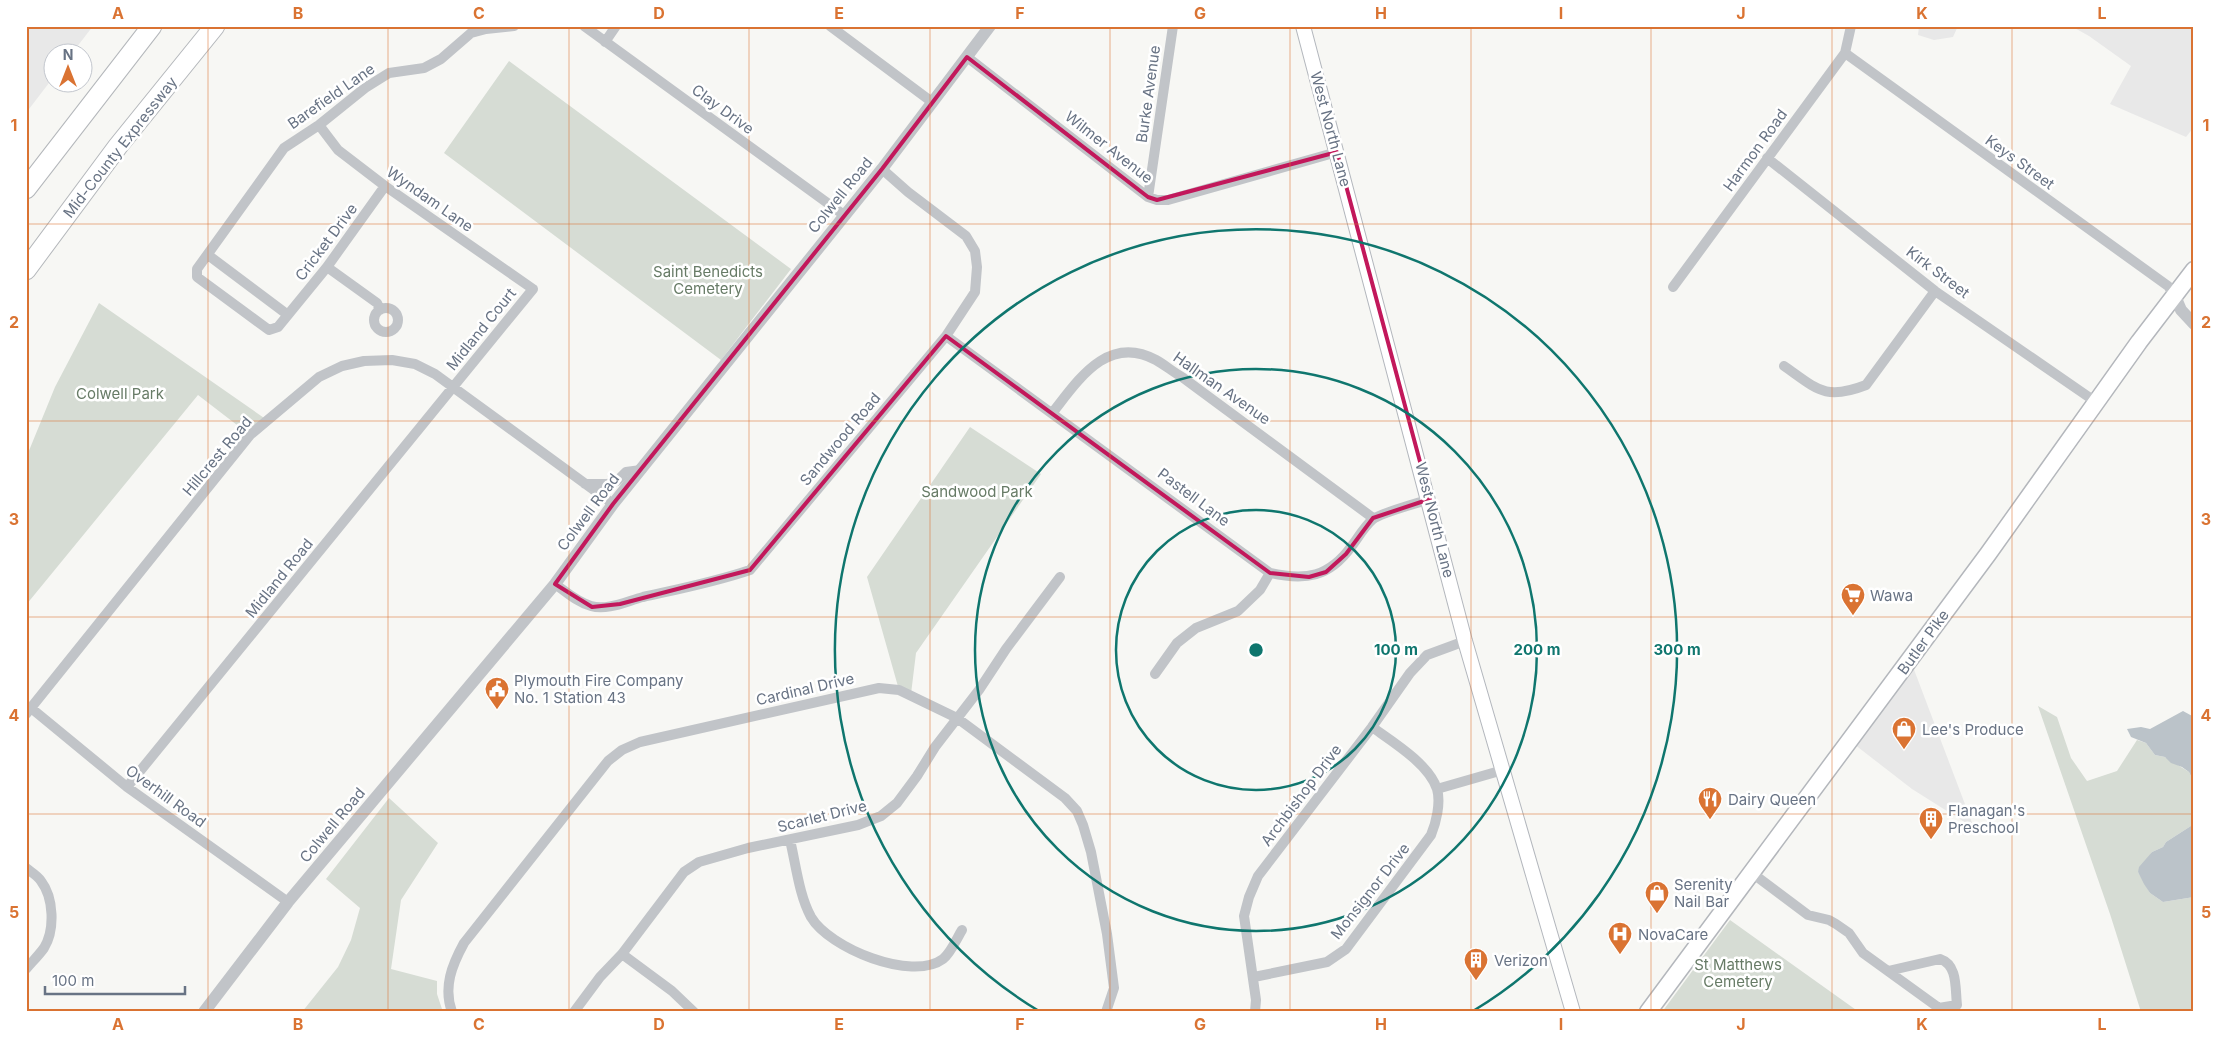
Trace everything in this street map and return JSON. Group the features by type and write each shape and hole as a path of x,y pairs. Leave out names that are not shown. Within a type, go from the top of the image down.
{"highway":[{"path":"26,190 152,26"},
{"name":"Mid-County Expressway","path":"26,270 118,146 215,26"}],"main road":[{"name":"West North Lane","path":"1303,26 1430,499 1465,641 1573,1012"},
{"name":"Butler Pike","path":"1648,1012 1988,554 2096,402 2194,270"}],"street":[{"name":"Barefield Lane","path":"288,315 278,327 269,330 197,276 197,269 284,148 319,125 365,88 389,74 424,68 441,59 471,32 514,26"},
{"name":"Clay Drive","path":"584,26 844,215"},
{"path":"605,42 616,26"},
{"path":"830,26 932,102"},
{"name":"Colwell Road","path":"207,1011 288,902 555,584 613,504 882,169 990,26"},
{"name":"Burke Avenue","path":"1148,197 1173,26"},
{"name":"Harmon Road","path":"1673,287 1846,53 1851,26"},
{"name":"Keys Street","path":"1846,53 1969,144 2168,286 2175,296"},
{"name":"Wilmer Avenue","path":"967,57 1148,197 1157,200 1168,200 1337,152"},
{"name":"Wyndam Lane","path":"319,125 338,150 533,289"},
{"name":"Kirk Street","path":"1767,158 1935,290 2096,402"},
{"name":"Sandwood Road","path":"555,584 574,598 592,607 620,604 718,581 750,570 946,336 975,292 977,280 975,251 966,236 908,192 882,169"},
{"name":"Cricket Drive","path":"288,315 327,267 386,186"},
{"path":"208,255 288,315"},
{"path":"327,267 377,303 380,310"},
{"name":"Midland Court","path":"454,388 533,289"},
{"path":"1784,366 1813,386 1828,393 1849,392 1866,385 1935,290"},
{"path":"2175,296 2182,310 2194,324"},
{"name":"Pastell Lane","path":"946,336 1053,412 1270,573 1287,577 1309,577 1326,572 1346,554 1373,518"},
{"name":"Hallman Avenue","path":"1053,412 1083,374 1098,361 1115,354 1136,353 1155,360 1182,378 1373,518"},
{"name":"Hillcrest Road","path":"29,711 250,435 319,376 342,366 392,360 415,364 436,374 613,504"},
{"name":"Midland Road","path":"127,787 454,388"},
{"path":"585,484 607,484 617,481 626,472 641,470"},
{"path":"1373,518 1430,499"},
{"path":"1155,674 1177,643 1196,628 1238,611 1260,590 1270,573"},
{"name":"Scarlet Drive","path":"574,1012 600,977 622,954 684,872 699,862 718,856 858,825 881,816 897,803 979,690 1006,648 1060,577"},
{"name":"Archbishop Drive","path":"1255,1012 1254,977 1250,962 1244,916 1249,897 1258,876 1372,727 1410,673 1427,655 1465,641"},
{"name":"Cardinal Drive","path":"452,1012 449,1002 449,981 452,963 464,943 608,761 622,750 640,742 879,688 899,690 916,696 957,718 1065,798 1076,811 1091,852 1107,934 1114,988 1106,1012"},
{"name":"Overhill Road","path":"29,711 127,787 288,902"},
{"path":"1372,727 1419,761 1437,789 1503,770"},
{"name":"Monsignor Drive","path":"1254,977 1327,962 1346,949 1431,835 1437,814 1437,789"},
{"path":"790,840 804,901 812,918 836,943 890,964 906,967 928,966 944,958 962,930"},
{"path":"26,868 41,880 50,907 51,922 49,936 44,948 26,968"},
{"path":"1752,873 1808,915 1829,920 1849,933 1863,954 1939,1008 1957,1005 1953,970 1948,962 1940,959 1888,971"},
{"path":"622,954 672,991 694,1012"}],"highlighted area":[{"path":"967,57 1148,197 1157,200 1337,152 1430,499 1373,518 1346,554 1326,572 1309,577 1270,573 946,336 750,570 620,604 592,607 555,584 613,504 882,169"}],"shaded area":[{"path":"26,26 93,26 81,42 42,42 42,92 26,113"},
{"path":"1919,26 1958,26 1953,37 1934,40 1918,35"},
{"path":"2071,26 2194,26 2194,127 2186,137 2110,104 2131,66 2089,36"},
{"path":"1910,659 1974,828 1912,789 1850,741"},
{"path":"2183,711 2194,717 2194,782 2189,772 2171,763 2165,757 2155,755 2146,743 2131,737 2127,729 2141,727 2150,729"},
{"path":"2194,824 2194,897 2163,902 2150,893 2138,872 2139,867 2152,852 2163,847 2166,842"}],"green space":[{"name":"Saint Benedicts Cemetery","path":"509,61 791,269 721,360 444,153"},
{"name":"Colwell Park","path":"99,303 267,420 250,435 198,395 26,605 26,458 55,387"},
{"name":"Sandwood Park","path":"970,427 1041,474 916,653 911,694 899,690 867,577"},
{"path":"2038,706 2057,717 2071,758 2087,781 2117,771 2137,740 2146,743 2155,755 2165,757 2189,772 2194,782 2194,824 2166,842 2163,847 2152,852 2138,872 2150,893 2163,902 2194,897 2194,1012 2141,1012 2110,914"},
{"path":"389,798 438,843 401,900 391,969 437,981 437,994 443,1012 302,1012 338,967 351,940 360,908 326,879"},
{"name":"St Matthews Cemetery","path":"1730,920 1859,1012 1662,1012"}],"place":[{"name":"Wawa","path":"1853,616"},
{"name":"Plymouth Fire Company No. 1 Station 43","path":"497,710"},
{"name":"Lee's Produce","path":"1904,750"},
{"name":"Dairy Queen","path":"1710,820"},
{"name":"Flanagan's Preschool","path":"1931,840"},
{"name":"Serenity Nail Bar","path":"1657,914"},
{"name":"NovaCare","path":"1620,955"},
{"name":"Verizon","path":"1476,981"}]}
